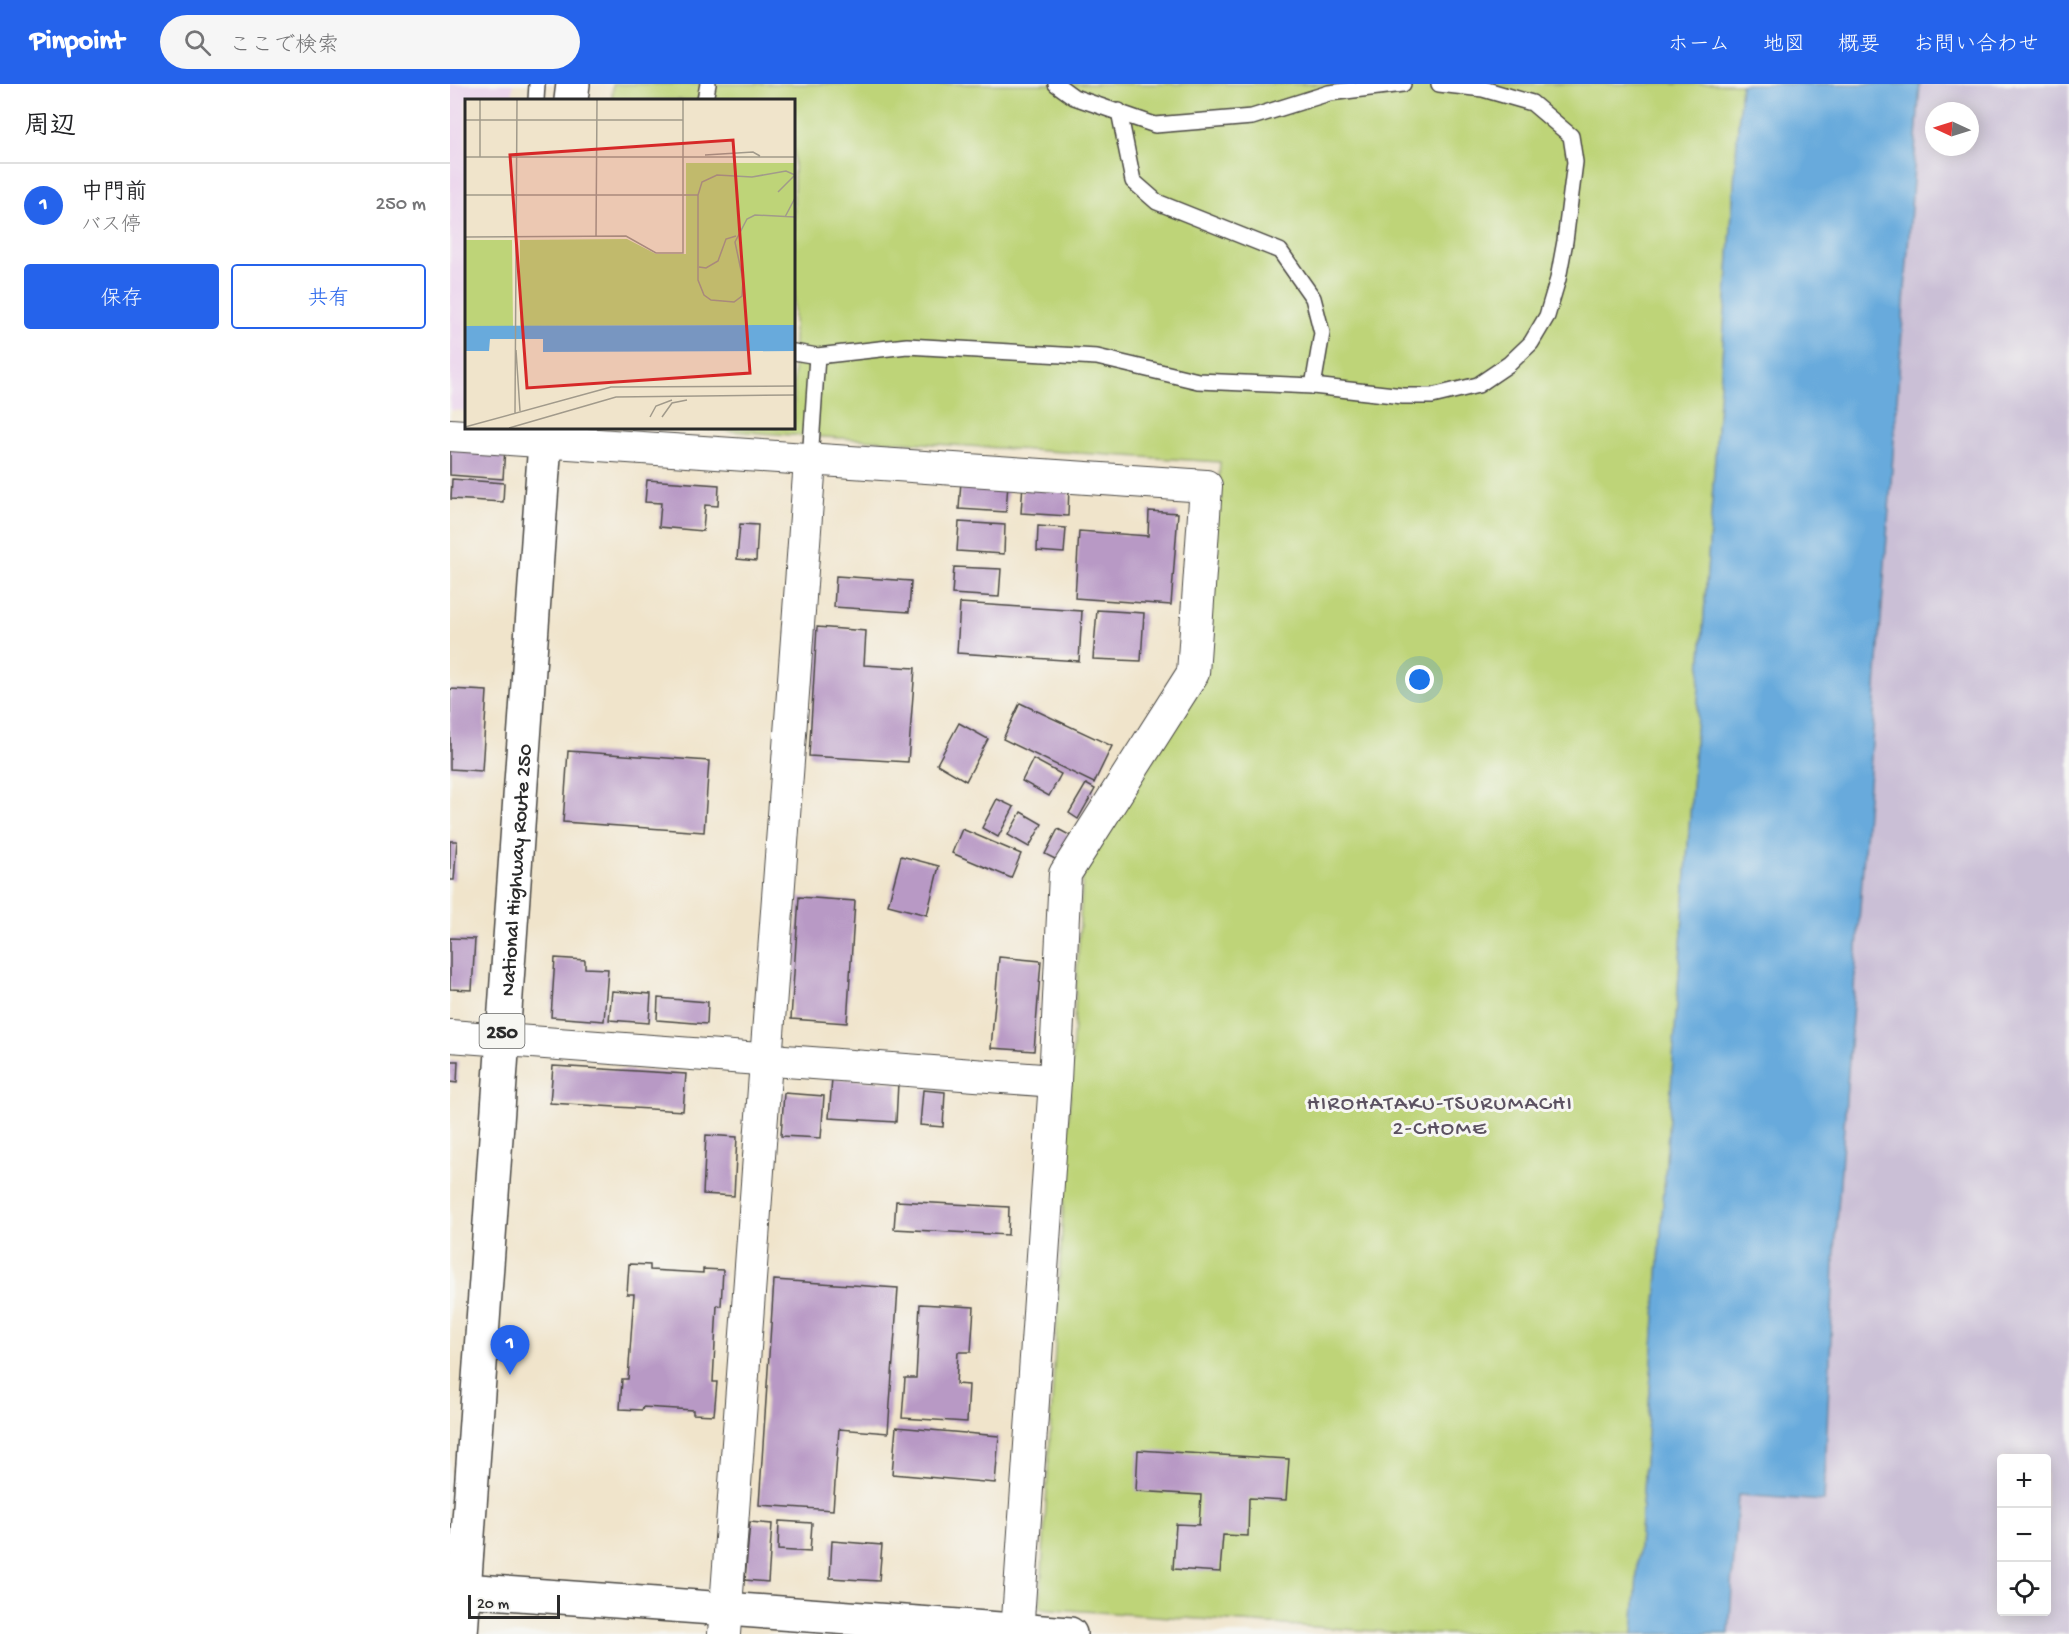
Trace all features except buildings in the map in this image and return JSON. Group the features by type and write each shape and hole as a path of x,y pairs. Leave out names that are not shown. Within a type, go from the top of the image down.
{"main road":[{"path":"572,99 573,84"},
{"name":"National Highway Route 250","path":"461,1634 457,1590 546,434"},
{"path":"457,1590 725,1622 1070,1634"}],"street":[{"path":"450,435 546,434 810,461 1206,486 1193,673 1065,874 1054,1081 1018,1632"},
{"path":"725,1622 810,461"},
{"path":"450,1036 1054,1081"}],"lane":[{"path":"536,99 537,84"},
{"path":"705,99 708,84"},
{"path":"1056,84 1074,97 1155,125 1214,122 1252,117 1329,93 1403,84"},
{"path":"795,352 817,356 907,346 1096,357 1198,381 1313,386 1402,396 1432,396 1478,385 1509,364 1531,343 1546,316 1558,279 1575,162 1571,136 1532,103 1483,89 1439,84"},
{"path":"1119,111 1133,181 1157,202 1280,251 1313,298 1322,333 1313,386"},
{"path":"810,461 817,356"}],"shaded area":[{"path":"450,84 513,84 512,99 465,99 465,411 450,410"},
{"path":"1920,84 2069,84 2069,1634 1729,1634 1738,1495 1824,1501 1834,1264"}],"green space":[{"path":"613,84 1741,84 1633,1634 1416,1634 1040,1608 1083,870 1205,677 1220,462 699,429 795,429 795,99 612,99"}],"water":[{"path":"1741,84 1920,84 1834,1264 1824,1501 1738,1495 1729,1634 1633,1634"}],"place":[{"name":"中門前","path":"510,1375"}],"district":[{"name":"HIROHATAKU-TSURUMACHI 2-CHOME","path":"1440,1114"}]}
